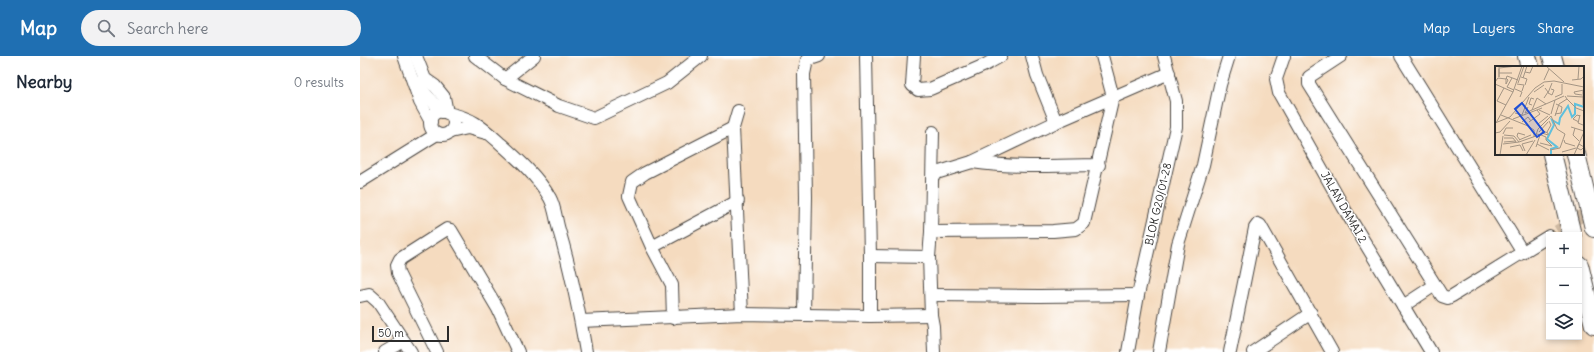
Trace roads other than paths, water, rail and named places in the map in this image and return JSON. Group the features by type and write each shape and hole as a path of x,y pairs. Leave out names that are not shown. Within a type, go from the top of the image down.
{"highway":[{"path":"1527,56 1530,66"},
{"path":"1552,56 1555,66"},
{"path":"1552,155 1557,232"},
{"path":"1576,155 1594,228"},
{"path":"1580,268 1594,325"}],"street":[{"path":"404,56 420,102 431,122 432,129 437,134 444,135 468,128 491,135"},
{"path":"416,56 425,78 435,86 444,97 444,112"},
{"path":"475,56 505,79 559,106 594,118 667,84 701,56"},
{"path":"505,79 534,56"},
{"path":"804,314 806,198 804,74 807,60 819,56"},
{"path":"866,56 870,316"},
{"path":"914,56 912,85 918,90 930,89 985,65 1001,56"},
{"path":"1032,56 1037,75 1056,122"},
{"path":"931,232 1053,231 1076,229 1084,223 1099,165 1113,97 1102,56"},
{"name":"BLOK G20/01-28","path":"1128,352 1138,295 1176,127 1176,101 1164,56"},
{"path":"1159,352 1178,244 1203,165 1220,85 1229,56"},
{"name":"JALAN DAMAI 2","path":"1284,56 1276,79 1279,92 1345,210 1431,352"},
{"path":"1341,56 1309,77 1309,84 1442,296 1448,298 1546,240"},
{"path":"1401,56 1523,253"},
{"path":"933,174 972,162 1056,122 1169,73"},
{"path":"412,80 444,112 450,115 454,122 450,132"},
{"path":"738,111 733,128 738,201 742,314"},
{"path":"431,122 434,115 444,112 460,115 471,120 515,156 536,179 551,200 566,254 581,321 586,352"},
{"path":"672,318 672,285 652,247 629,196 632,182 645,173 733,128"},
{"path":"933,132 933,174 929,257 934,352"},
{"path":"360,182 437,134"},
{"path":"972,162 1032,166 1099,165"},
{"path":"652,247 738,201"},
{"path":"1230,352 1255,228 1258,224 1260,225 1311,313 1332,352"},
{"path":"437,352 398,273 397,265 400,259 447,229 451,230 498,309 518,352"},
{"path":"870,256 929,257"},
{"path":"1403,306 1435,285"},
{"path":"360,296 369,294 375,298 410,352"},
{"path":"931,295 1138,295"},
{"path":"1253,352 1311,313"},
{"path":"581,321 742,314 870,316 931,315"},
{"path":"385,352 404,341"}],"tunnel":[{"path":"1557,231 1594,208"}]}
